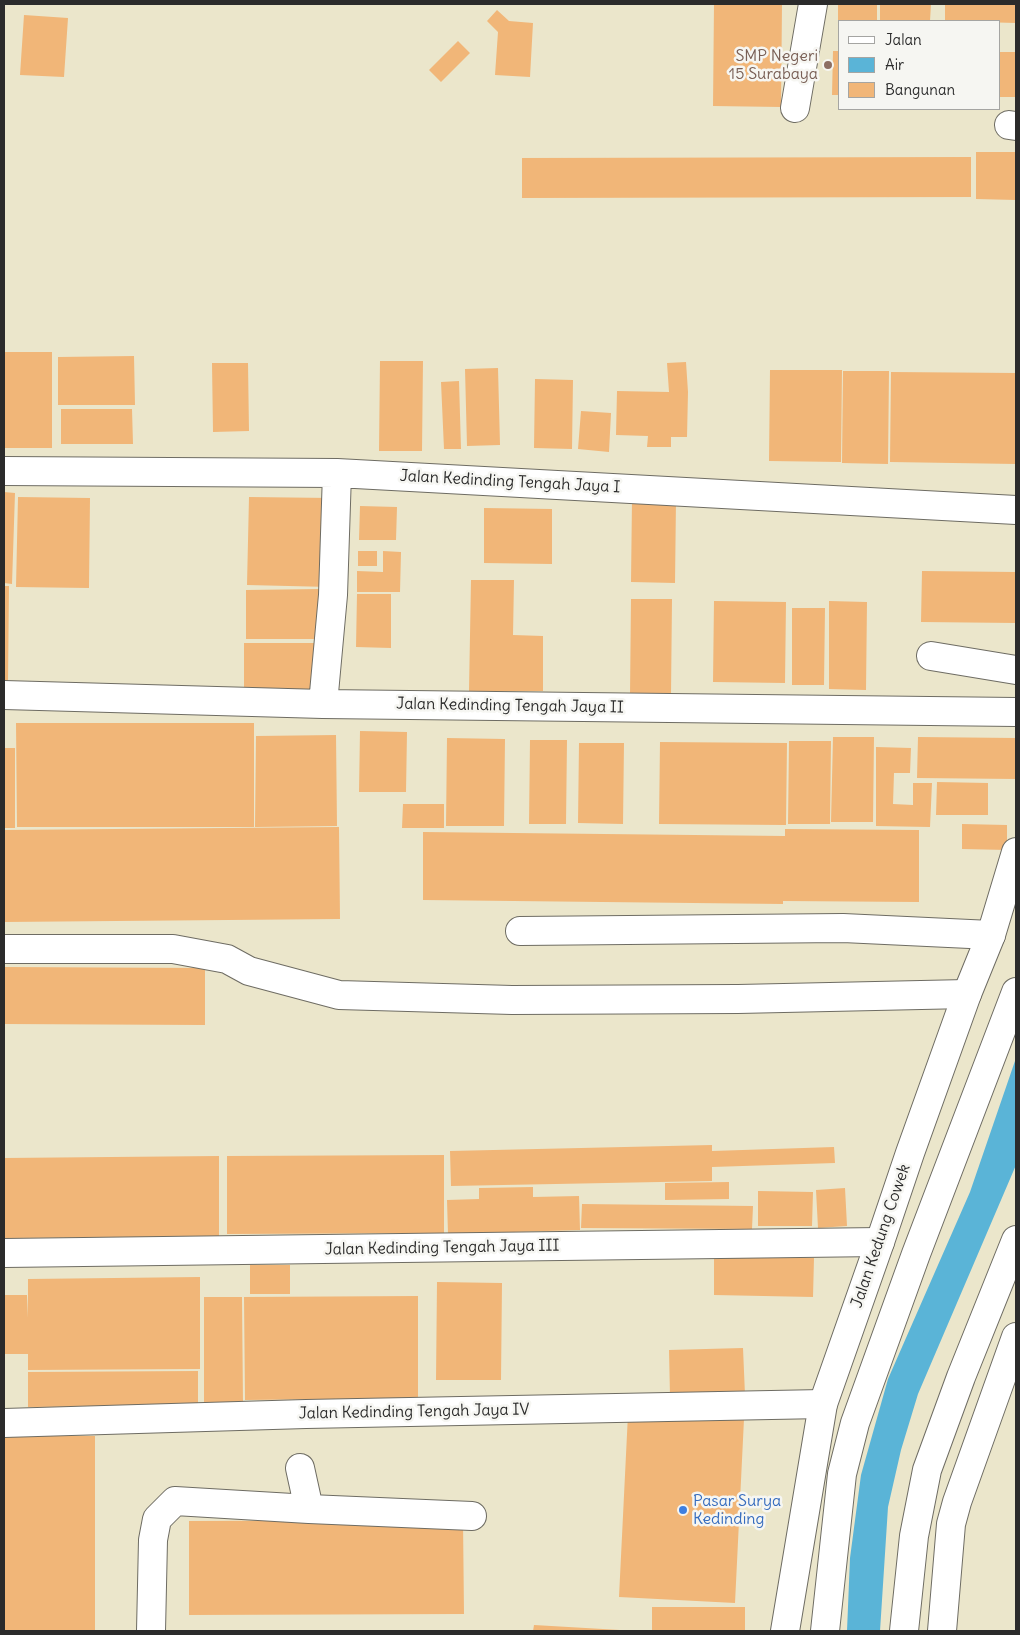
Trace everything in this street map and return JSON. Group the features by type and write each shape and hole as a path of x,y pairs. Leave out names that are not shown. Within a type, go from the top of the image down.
{"main road":[{"path":"795,108 813,4"},
{"name":"Jalan Kedinding Tengah Jaya I","path":"4,471 337,473 1016,510"},
{"path":"323,704 334,594 337,473"},
{"path":"931,656 1016,670"},
{"name":"Jalan Kedinding Tengah Jaya II","path":"4,695 323,704 1016,712"},
{"name":"Jalan Kedung Cowek","path":"785,1631 823,1404 910,1153 967,994 991,935 1016,852"},
{"path":"520,931 842,928 991,935"},
{"path":"4,949 173,949 227,959 249,971 339,995 512,1000 738,999 967,994"},
{"path":"825,1631 842,1474 855,1423 916,1254 1016,992"},
{"path":"904,1631 914,1536 927,1470 961,1377 1016,1240"},
{"name":"Jalan Kedinding Tengah Jaya III","path":"4,1253 880,1242"},
{"path":"942,1631 951,1524 957,1502 1016,1337"},
{"name":"Jalan Kedinding Tengah Jaya IV","path":"4,1423 306,1414 823,1404"},
{"path":"300,1468 308,1509"},
{"path":"151,1631 153,1540 157,1519 175,1501 472,1516"}],"water":[{"path":"1016,1058 1016,1165 918,1394 901,1450 888,1507 880,1631 847,1631 850,1558 861,1475 888,1379 970,1192"}],"building":[{"path":"714,4 782,4 781,107 713,106"},
{"path":"838,4 877,4 877,20 838,20"},
{"path":"880,4 931,4 930,20 880,20"},
{"path":"945,4 1016,4 1016,23 1000,23 1000,20 945,20"},
{"path":"497,10 509,21 533,23 530,77 495,75 498,32 487,21"},
{"path":"24,15 68,18 64,77 20,75"},
{"path":"458,41 470,53 441,82 429,70"},
{"path":"833,51 838,51 838,95 832,95"},
{"path":"1000,52 1016,52 1016,97 1000,97"},
{"path":"976,152 1016,152 1016,200 976,199"},
{"path":"971,157 971,197 522,198 522,158"},
{"path":"4,352 52,352 52,448 4,448"},
{"path":"134,356 135,405 58,405 58,357"},
{"path":"380,361 423,361 422,451 379,451"},
{"path":"686,362 688,392 687,437 671,437 671,447 647,447 648,436 616,435 617,391 669,392 667,363"},
{"path":"212,363 248,363 249,431 213,432"},
{"path":"498,368 500,445 467,446 465,369"},
{"path":"770,370 842,370 841,462 769,461"},
{"path":"843,371 889,371 888,464 842,463"},
{"path":"891,372 1016,373 1016,464 890,462"},
{"path":"535,379 573,380 572,449 534,448"},
{"path":"459,381 461,449 444,449 441,382"},
{"path":"61,409 132,409 133,444 61,444"},
{"path":"581,411 611,413 609,452 578,449"},
{"path":"4,492 15,493 12,584 4,583"},
{"path":"18,497 90,498 89,588 16,587"},
{"path":"249,497 332,498 330,587 247,585"},
{"path":"632,500 676,500 675,583 631,582"},
{"path":"360,506 397,507 396,540 359,540"},
{"path":"484,508 552,509 552,564 484,563"},
{"path":"358,551 377,551 377,566 358,566"},
{"path":"383,551 401,552 400,592 357,592 357,571 383,572"},
{"path":"922,571 1016,572 1016,623 921,622"},
{"path":"471,580 514,580 513,635 543,636 543,691 469,691"},
{"path":"4,586 9,586 8,681 4,681"},
{"path":"320,589 320,639 246,639 246,590"},
{"path":"357,594 391,594 391,648 356,647"},
{"path":"631,599 672,599 671,695 630,695"},
{"path":"714,601 786,602 785,683 713,682"},
{"path":"829,601 867,602 866,690 829,689"},
{"path":"792,608 825,608 824,685 792,685"},
{"path":"244,643 320,643 321,692 244,692"},
{"path":"16,723 254,723 254,827 17,827"},
{"path":"360,731 407,732 406,792 359,792"},
{"path":"336,735 337,826 255,827 256,736"},
{"path":"833,737 874,737 873,822 831,822"},
{"path":"918,737 1016,738 1016,779 917,778"},
{"path":"447,738 505,739 504,826 446,826"},
{"path":"530,740 567,740 566,824 529,824"},
{"path":"789,741 831,741 830,824 788,824"},
{"path":"660,742 787,743 786,825 659,824"},
{"path":"579,743 624,743 623,824 578,823"},
{"path":"876,747 911,748 910,773 894,773 893,804 913,805 913,783 932,783 930,827 876,826"},
{"path":"4,748 15,748 15,828 4,828"},
{"path":"937,782 988,783 988,815 936,815"},
{"path":"403,804 444,804 444,828 402,828"},
{"path":"962,824 1007,825 1007,850 962,849"},
{"path":"339,827 340,919 4,922 4,830"},
{"path":"785,829 919,830 919,902 783,901 783,904 423,900 423,832 785,836"},
{"path":"4,967 205,968 205,1025 4,1024"},
{"path":"712,1145 712,1151 834,1147 835,1163 712,1167 712,1181 451,1186 450,1151"},
{"path":"444,1155 444,1233 227,1234 227,1156"},
{"path":"219,1156 219,1237 4,1238 4,1158"},
{"path":"729,1182 729,1199 665,1200 665,1183"},
{"path":"533,1187 533,1197 579,1196 580,1230 448,1234 447,1200 479,1199 479,1188"},
{"path":"845,1188 847,1226 818,1228 816,1190"},
{"path":"758,1191 813,1192 812,1226 758,1226"},
{"path":"582,1204 753,1206 752,1229 581,1228"},
{"path":"714,1257 814,1258 813,1297 714,1295"},
{"path":"250,1265 290,1265 290,1294 250,1294"},
{"path":"200,1277 200,1369 28,1370 28,1354 4,1354 4,1295 27,1295 28,1318 28,1279"},
{"path":"437,1282 502,1283 501,1380 436,1380"},
{"path":"418,1296 418,1398 245,1400 244,1297"},
{"path":"204,1297 242,1297 243,1405 204,1405"},
{"path":"743,1348 745,1395 670,1396 669,1350"},
{"path":"198,1371 198,1406 28,1407 28,1372"},
{"name":"Pasar Surya Kedinding","path":"628,1414 744,1419 735,1603 619,1597"},
{"path":"4,1436 95,1436 95,1631 4,1631"},
{"path":"463,1520 464,1614 189,1615 189,1521"},
{"path":"652,1607 745,1607 745,1631 652,1631"},
{"path":"534,1625 620,1630 620,1631 533,1631"}],"place":[{"name":"SMP Negeri 15 Surabaya","path":"828,65"},
{"name":"Pasar Surya Kedinding","path":"683,1510"}]}
